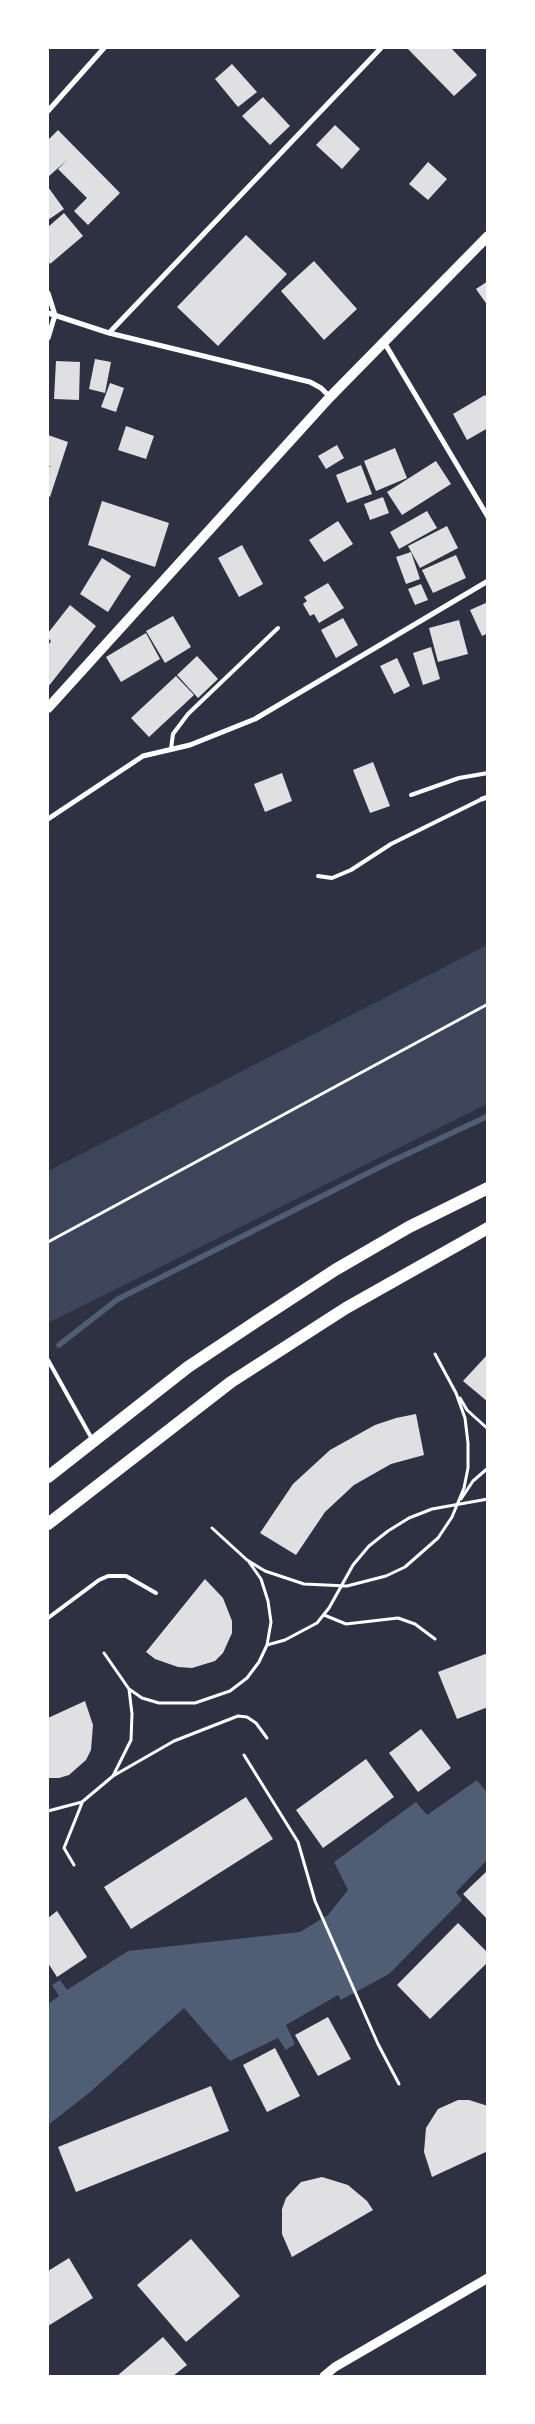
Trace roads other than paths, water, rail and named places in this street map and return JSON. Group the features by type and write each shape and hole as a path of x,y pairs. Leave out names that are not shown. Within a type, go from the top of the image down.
{"main road":[{"path":"48,708 330,396 488,236"},
{"path":"48,1477 188,1367 335,1270 410,1227 488,1188"},
{"path":"48,1524 231,1382 346,1308 488,1228"}],"street":[{"path":"48,111 104,48"},
{"path":"109,333 381,48"},
{"path":"48,293 55,315 48,338"},
{"path":"48,313 109,333 310,382 330,396"},
{"path":"384,342 488,517"},
{"path":"48,819 142,756 190,745 255,719 488,581"},
{"path":"324,2376 336,2367 488,2278"}],"lane":[{"path":"170,749 173,734 188,714 278,628"},
{"path":"411,795 459,778 488,773"},
{"path":"318,876 332,878 351,870 391,844 485,798"},
{"path":"48,1360 93,1441"},
{"path":"48,1618 99,1580 108,1576 126,1576 156,1593"}],"waterway":[{"path":"59,1345 118,1299 390,1162 488,1116"}]}
